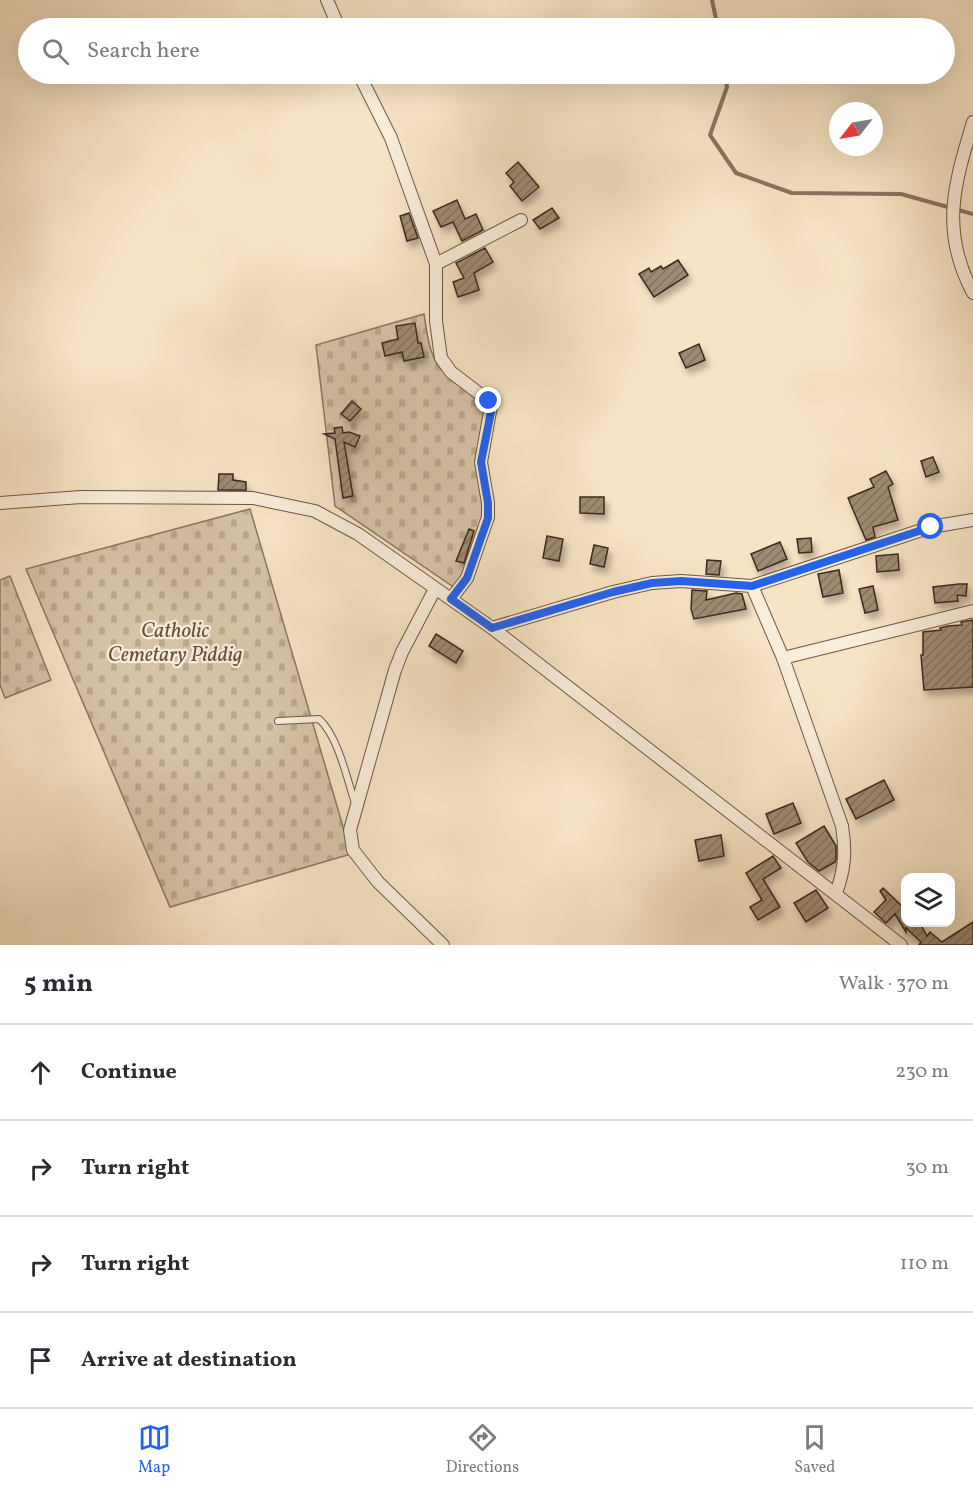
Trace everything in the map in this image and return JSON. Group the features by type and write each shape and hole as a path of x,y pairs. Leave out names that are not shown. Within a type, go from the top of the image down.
{"street":[{"path":"327,0 335,18"},
{"path":"364,84 391,138 436,264 436,321 441,358 451,372 489,401 491,412 481,462 488,503 488,518 467,578 451,599"},
{"path":"973,122 953,197 952,220 955,244 962,269 973,293"},
{"path":"436,264 520,220"},
{"path":"0,503 81,497 252,498 315,511 358,534 492,628 901,945"},
{"path":"492,628 613,592 652,583 681,581 752,586 931,527 973,520"},
{"path":"752,586 783,658 842,826 846,847 845,861 837,894"},
{"path":"435,589 402,651 395,670 350,830 353,850 378,882 443,945"},
{"path":"783,658 973,611"}],"lane":[{"path":"278,721 319,719 326,725 332,735 356,807"}],"green space":[{"path":"424,314 430,347 438,365 450,378 472,394 486,416 486,515 471,563 455,588 335,506 316,345"},
{"name":"Catholic Cemetary Piddig","path":"250,509 351,854 170,907 26,569"},
{"path":"10,576 51,680 5,698 0,685 0,580"}],"building":[{"path":"518,162 539,187 522,201 510,186 514,182 506,173"},
{"path":"457,200 465,219 476,214 483,230 462,241 453,222 441,227 433,211"},
{"path":"552,208 559,218 540,229 533,220"},
{"path":"409,213 418,238 407,241 400,216"},
{"path":"485,248 493,262 474,273 479,290 458,297 453,282 464,278 456,263"},
{"path":"678,260 688,275 654,297 639,274 649,268 651,272 661,266 663,269"},
{"path":"415,323 418,343 421,343 424,357 404,361 402,352 385,356 382,343 398,339 396,326"},
{"path":"699,344 705,360 686,368 679,353"},
{"path":"352,401 361,409 350,421 341,414"},
{"path":"342,427 343,433 349,432 360,436 355,447 344,442 353,496 343,498 335,439 324,434 335,433 334,428"},
{"path":"933,457 939,472 926,477 921,461"},
{"path":"886,471 893,484 888,487 898,520 873,527 875,537 866,540 848,498 874,487 870,479"},
{"path":"219,474 233,474 233,480 246,482 246,490 218,490"},
{"path":"580,497 604,497 604,514 580,513"},
{"path":"469,529 474,531 464,563 456,561"},
{"path":"547,536 563,539 559,561 543,558"},
{"path":"811,538 812,552 799,553 797,539"},
{"path":"780,542 787,559 758,571 751,554"},
{"path":"594,545 608,548 604,567 590,564"},
{"path":"898,554 899,570 877,572 876,556"},
{"path":"707,560 721,561 719,575 706,574"},
{"path":"839,570 843,593 823,597 818,574"},
{"path":"967,584 966,596 957,595 958,601 935,603 933,587"},
{"path":"873,586 878,610 865,613 859,589"},
{"path":"692,590 707,591 706,600 736,593 742,594 746,609 694,619 691,609"},
{"path":"973,620 973,687 924,690 921,655 923,655 923,632 962,625 961,622"},
{"path":"436,634 463,651 456,663 429,646"},
{"path":"884,780 894,800 856,819 846,799"},
{"path":"793,803 801,823 774,834 766,814"},
{"path":"824,826 836,846 836,859 835,862 819,871 808,862 796,843"},
{"path":"721,835 724,856 699,861 695,840"},
{"path":"773,856 781,868 763,879 780,907 758,920 750,907 762,900 746,873"},
{"path":"883,888 901,905 901,924 895,914 886,923 874,912 886,900 880,891"},
{"path":"816,890 828,908 806,922 794,903"},
{"path":"973,922 973,945 919,945 921,942 906,928 906,932 903,927 922,927 927,936 930,932 942,942"}],"waterway":[{"path":"712,0 716,18"},
{"path":"727,84 710,135 736,173 792,193 901,194 973,214"}],"route":[{"path":"489,401 491,412 481,455 488,518 467,578 451,599 492,628 613,592 652,583 681,581 752,586 931,527"}]}
